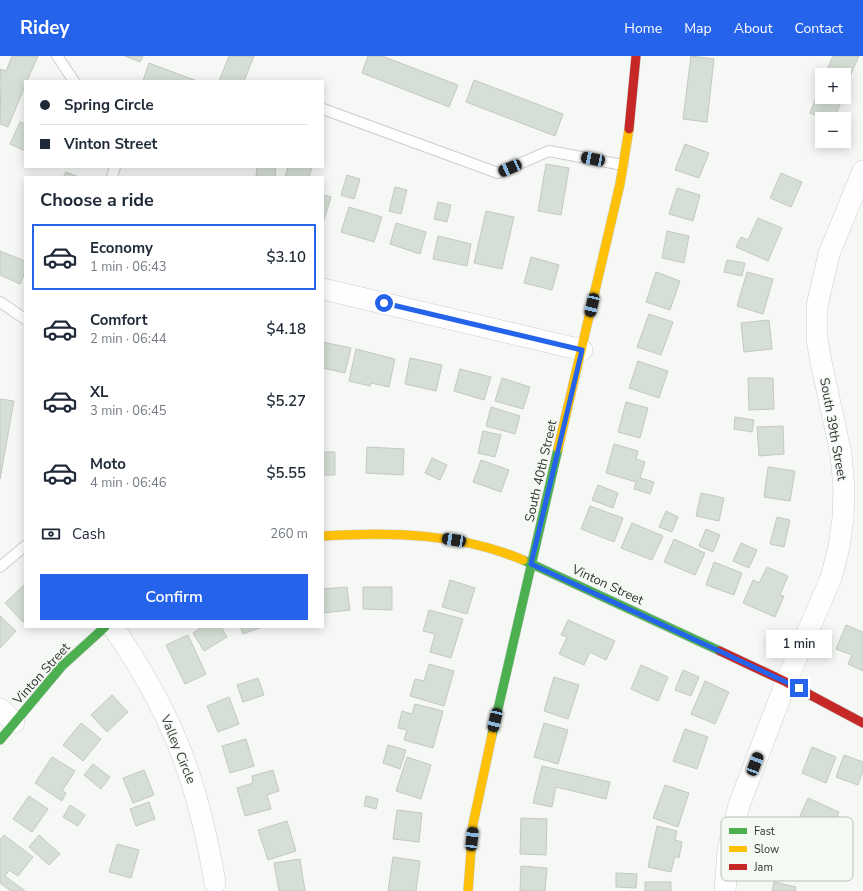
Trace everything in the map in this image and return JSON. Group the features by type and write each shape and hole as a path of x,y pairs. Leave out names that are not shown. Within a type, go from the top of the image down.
{"street":[{"name":"South 40th Street","path":"468,891 474,824 481,782 582,350 623,165 634,84 636,56"},
{"name":"South 39th Street","path":"736,817 786,682 831,578 840,547 844,488 841,454 819,351 817,306 829,254 863,171"},
{"path":"324,289 582,350"},
{"name":"Vinton Street","path":"324,536 371,533 425,536 454,540 510,555 786,682 863,724"},
{"name":"Vinton Street","path":"0,740 7,715 104,628"},
{"name":"Valley Circle","path":"114,628 150,684 180,747 202,817 215,883"},
{"name":"South 39th Street","path":"725,891 726,881"}],"lane":[{"path":"57,56 73,80"},
{"path":"324,109 498,173 549,151 623,165"},
{"path":"0,302 24,318"},
{"path":"0,567 24,547"}],"building":[{"path":"12,56 38,56 27,80 24,80 24,88 8,127 0,124 0,69 6,71"},
{"path":"125,56 143,56 140,62"},
{"path":"229,56 254,56 244,80 219,80"},
{"path":"368,56 382,56 458,85 449,107 362,73"},
{"path":"691,56 714,59 707,122 683,119"},
{"path":"833,56 859,56 851,74 851,68 828,68"},
{"path":"149,63 194,80 143,80"},
{"path":"474,80 563,114 555,136 466,102"},
{"path":"815,100 815,104 840,104 837,112 815,112 815,115 810,113"},
{"path":"20,122 24,124 24,151 10,144"},
{"path":"685,144 709,153 699,178 675,170"},
{"path":"546,164 569,168 561,215 538,211"},
{"path":"257,168 276,168 275,176 256,176"},
{"path":"288,168 312,168 309,176 285,176"},
{"path":"66,172 76,176 64,176"},
{"path":"781,173 802,182 791,207 770,198"},
{"path":"347,175 360,179 354,199 341,195"},
{"path":"395,187 407,190 401,214 389,211"},
{"path":"677,188 700,195 693,221 669,214"},
{"path":"324,195 331,197 324,220"},
{"path":"438,202 451,205 447,222 434,219"},
{"path":"349,207 382,217 374,242 341,232"},
{"path":"486,211 514,217 502,269 474,263"},
{"path":"758,218 782,228 768,261 736,247 741,237 748,240"},
{"path":"396,223 426,232 420,254 390,244"},
{"path":"667,231 689,236 684,263 662,258"},
{"path":"438,236 471,244 467,266 433,259"},
{"path":"0,251 24,261 24,274 20,284 0,275"},
{"path":"531,257 559,265 552,290 524,283"},
{"path":"727,260 745,263 742,276 724,272"},
{"path":"656,272 680,281 670,310 646,302"},
{"path":"747,272 773,279 763,314 737,306"},
{"path":"649,314 673,322 661,355 637,347"},
{"path":"769,320 772,349 744,352 741,323"},
{"path":"324,342 351,348 345,373 324,368"},
{"path":"356,349 395,359 389,387 371,383 370,386 349,381"},
{"path":"410,358 442,365 436,391 405,384"},
{"path":"638,361 668,371 659,398 629,388"},
{"path":"460,369 491,377 484,400 454,391"},
{"path":"502,378 530,387 523,409 495,401"},
{"path":"748,378 773,378 774,409 749,410"},
{"path":"0,399 14,401 0,479"},
{"path":"626,402 648,408 640,438 618,432"},
{"path":"491,407 520,416 515,434 486,426"},
{"path":"735,417 754,420 752,432 734,429"},
{"path":"783,426 784,454 759,456 757,427"},
{"path":"483,431 501,435 495,457 478,453"},
{"path":"614,444 638,451 636,459 645,462 640,478 654,482 650,494 634,489 636,482 606,473"},
{"path":"367,447 404,449 403,475 366,473"},
{"path":"324,452 335,452 335,475 324,475"},
{"path":"432,458 447,465 440,480 425,473"},
{"path":"481,460 509,470 501,492 473,482"},
{"path":"768,467 795,471 790,501 764,497"},
{"path":"598,485 618,493 613,508 592,500"},
{"path":"701,493 724,498 719,521 696,516"},
{"path":"590,506 623,518 614,542 581,529"},
{"path":"666,511 678,517 672,532 659,527"},
{"path":"777,517 790,520 784,547 770,544"},
{"path":"632,523 663,536 652,560 621,548"},
{"path":"706,529 720,535 713,552 699,546"},
{"path":"674,539 705,553 695,575 664,562"},
{"path":"741,543 757,550 749,568 733,561"},
{"path":"714,562 742,573 734,595 706,585"},
{"path":"767,567 788,576 780,595 784,596 775,617 743,603 753,580 759,583"},
{"path":"450,580 475,588 467,614 442,607"},
{"path":"24,585 23,622 5,603"},
{"path":"347,587 350,610 324,613 324,589"},
{"path":"363,587 392,587 392,610 363,609"},
{"path":"429,610 463,619 451,658 430,652 435,634 423,631"},
{"path":"0,616 16,631 0,648"},
{"path":"568,620 615,641 606,660 590,652 584,665 559,654 567,637 561,635"},
{"path":"846,625 863,632 863,671 848,664 852,655 836,649"},
{"path":"200,628 222,628 227,637 204,651 193,633"},
{"path":"240,628 259,628 243,634"},
{"path":"188,635 206,674 185,684 166,645"},
{"path":"429,664 454,671 444,706 410,696 415,679 424,681"},
{"path":"641,665 668,677 658,701 631,689"},
{"path":"683,670 699,677 691,696 675,690"},
{"path":"554,677 579,685 568,719 544,711"},
{"path":"258,678 264,695 243,702 237,685"},
{"path":"705,681 729,692 715,724 691,714"},
{"path":"112,695 128,712 107,732 91,715"},
{"path":"229,697 239,724 218,732 207,706"},
{"path":"415,704 443,711 433,748 404,740 407,730 398,728 402,711 412,714"},
{"path":"81,723 101,739 83,761 63,745"},
{"path":"544,723 568,730 558,764 534,757"},
{"path":"685,729 708,737 697,769 673,761"},
{"path":"246,739 254,766 230,773 222,746"},
{"path":"388,745 406,750 400,769 383,763"},
{"path":"812,747 836,757 826,783 802,773"},
{"path":"844,755 863,762 863,771 858,785 836,777"},
{"path":"52,757 75,771 62,791 66,793 62,801 35,783"},
{"path":"407,757 431,765 421,799 396,791"},
{"path":"93,764 110,777 101,789 84,775"},
{"path":"542,766 610,782 606,799 556,787 552,807 533,803"},
{"path":"144,770 154,795 133,803 123,778"},
{"path":"273,770 279,791 267,795 271,809 245,816 237,788 253,783 252,776"},
{"path":"665,785 689,793 678,827 653,818"},
{"path":"29,796 48,809 32,832 13,819"},
{"path":"366,796 378,799 376,809 364,806"},
{"path":"808,798 839,812 837,817 800,817"},
{"path":"149,802 155,819 136,826 130,809"},
{"path":"70,805 85,815 78,826 63,817"},
{"path":"397,810 422,813 419,842 393,839"},
{"path":"521,818 547,819 546,855 520,854"},
{"path":"287,821 296,851 268,860 258,830"},
{"path":"657,826 677,831 675,840 682,842 679,858 675,856 671,872 648,867"},
{"path":"4,835 33,857 18,876 9,870 5,876 25,891 11,891 0,883 0,840"},
{"path":"39,835 60,854 49,865 29,847"},
{"path":"117,844 139,850 131,878 109,872"},
{"path":"393,857 420,861 416,891 388,891"},
{"path":"300,859 305,891 279,891 274,863"},
{"path":"521,866 547,868 545,891 520,891"},
{"path":"616,873 637,874 636,888 616,887"},
{"path":"645,882 671,882 671,891 645,891"},
{"path":"774,882 796,887 795,891 772,891"}],"traffic: fast":[{"path":"492,735 558,449"},
{"path":"523,560 720,651"},
{"path":"0,740 62,666 104,628"}],"traffic: slow":[{"path":"558,449 620,184 629,129"},
{"path":"324,536 374,534 424,536 450,539 475,544 523,560"},
{"path":"468,891 473,824 492,735"}],"traffic: jam":[{"path":"629,129 636,56"},
{"path":"720,651 786,682 863,723"}],"route":[{"path":"384,303 582,350 531,564 799,688"}]}
